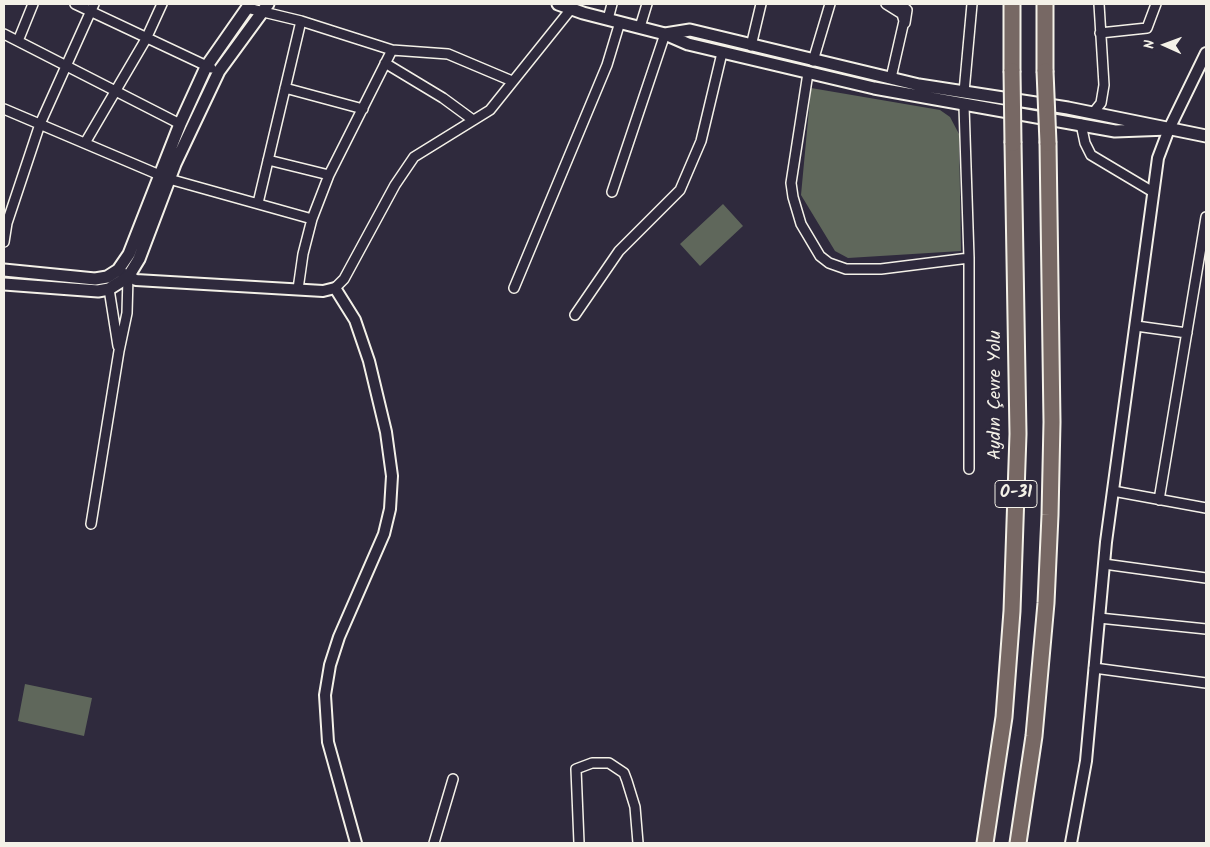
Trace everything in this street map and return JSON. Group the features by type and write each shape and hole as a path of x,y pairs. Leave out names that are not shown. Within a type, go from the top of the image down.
{"highway":[{"name":"Aydın Çevre Yolu","path":"985,843 1004,717 1012,610 1018,434 1012,4"},
{"name":"O-31","path":"1018,843 1034,736 1046,603 1050,515 1052,422 1045,4"}],"main road":[{"path":"164,177 180,124 206,67 248,6"},
{"path":"565,6 665,34 688,44 808,73 964,106 1081,124 1115,132 1169,129"},
{"path":"4,284 98,291 109,289 123,273 129,254 164,177 219,71 265,8"},
{"path":"665,34 690,30 750,46 891,78 1093,113 1206,136"},
{"path":"808,73 813,61"},
{"path":"4,270 94,279 123,273"}],"street":[{"path":"18,41 33,4"},
{"path":"75,4 92,8 146,39 206,67 219,71"},
{"path":"85,143 146,39 162,4"},
{"path":"608,19 612,4"},
{"path":"640,27 648,4"},
{"path":"750,46 761,4"},
{"path":"813,61 830,4"},
{"path":"886,4 902,14 904,26"},
{"path":"891,78 908,15 907,10 900,4"},
{"path":"964,92 972,4"},
{"path":"1093,113 1102,103 1104,85 1099,4"},
{"path":"1100,33 1147,28 1156,4"},
{"path":"248,6 265,8 392,50 448,54 512,81"},
{"path":"123,273 136,280 323,291 335,288 344,279 395,185 414,157 490,110 565,6"},
{"path":"4,242 5,223 40,124 92,8"},
{"path":"258,203 301,21"},
{"path":"514,288 607,65 620,22"},
{"path":"4,34 117,90 180,124"},
{"path":"612,192 665,34"},
{"path":"298,289 303,254 312,220 329,175 392,50"},
{"path":"575,315 619,251 680,190 701,141 722,52"},
{"path":"1072,843 1086,761 1104,564 1158,158 1169,129 1206,53"},
{"path":"386,63 443,98 473,120"},
{"path":"808,73 791,183 801,224 820,256 829,263 846,269 881,269 969,258"},
{"path":"285,88 363,109"},
{"path":"964,106 969,258 969,469"},
{"path":"4,109 164,177 312,220"},
{"path":"1081,124 1085,143 1091,155 1153,192"},
{"path":"268,160 329,175"},
{"path":"1159,500 1206,217"},
{"path":"91,524 118,351 127,313 123,273"},
{"path":"335,288 355,320 369,361 386,432 392,476 390,509 384,534 339,637 330,665 325,695 328,742 356,843"},
{"path":"109,289 118,351"},
{"path":"1136,326 1187,334"},
{"path":"1113,491 1206,508"},
{"path":"1104,564 1206,578"},
{"path":"1098,618 1206,629"},
{"path":"1094,668 1206,682"},
{"path":"579,843 576,769 592,763 609,762 624,773 627,781 635,807 638,843"},
{"path":"434,843 453,779"}],"shaded area":[{"path":"811,88 940,110 950,117 959,134 961,251 848,258 835,251 801,195"},
{"path":"723,204 743,226 700,266 680,244"},
{"path":"25,684 92,698 84,736 18,721"}]}
